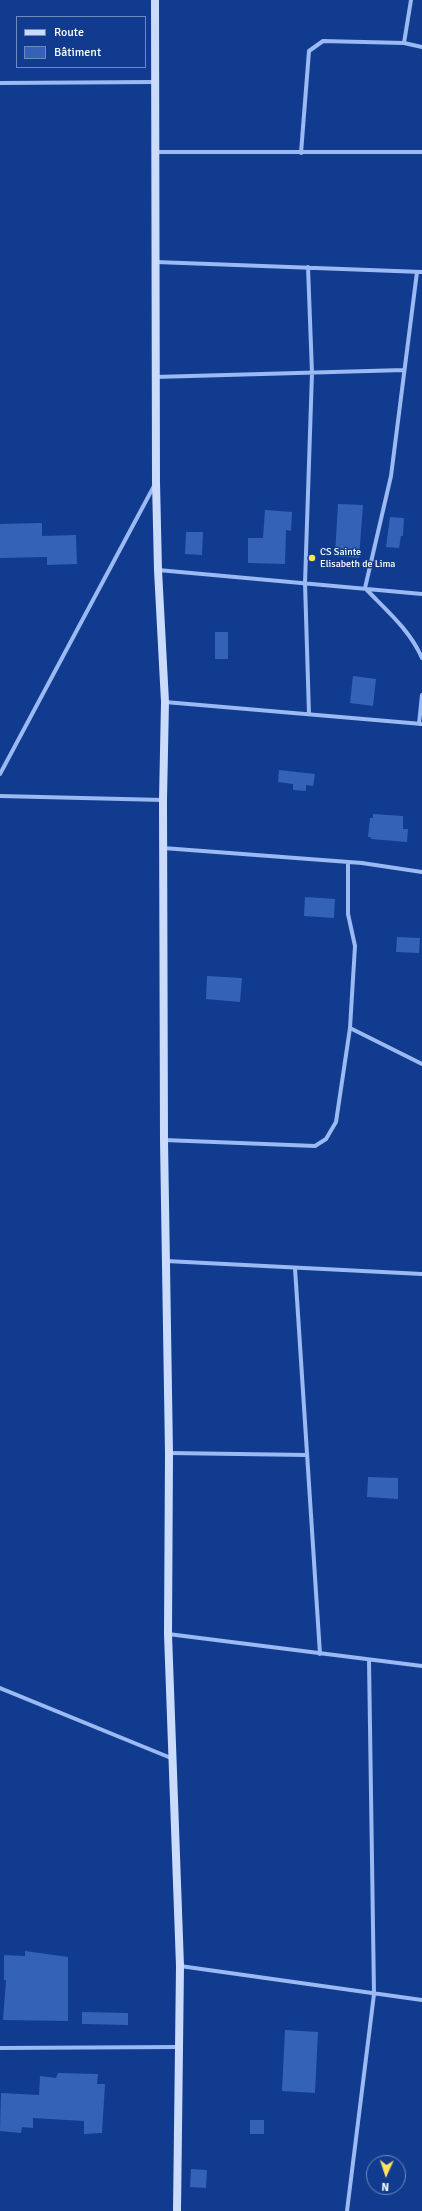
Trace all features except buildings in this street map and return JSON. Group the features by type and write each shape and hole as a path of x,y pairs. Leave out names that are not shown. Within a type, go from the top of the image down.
{"street":[{"path":"155,0 154,152 156,262 156,482 158,570 166,702 163,848 165,1261 169,1453 168,1634 171,1758 180,1966 177,2211"},
{"path":"404,43 411,0"},
{"path":"301,153 309,51 324,42 404,43 422,47"},
{"path":"0,83 155,82"},
{"path":"154,152 422,152"},
{"path":"156,262 422,272"},
{"path":"308,267 312,373 305,583 309,714"},
{"path":"365,588 391,476 417,272"},
{"path":"155,377 404,370"},
{"path":"0,774 156,482"},
{"path":"158,570 422,594"},
{"path":"365,588 406,630 417,646 422,658"},
{"path":"166,702 421,724 422,695"},
{"path":"0,796 163,800"},
{"path":"163,848 348,862 422,872"},
{"path":"164,1140 315,1146 326,1139 336,1122 350,1028 355,946 348,914 348,862"},
{"path":"350,1028 422,1064"},
{"path":"165,1261 422,1274"},
{"path":"295,1268 320,1654"},
{"path":"169,1453 307,1455"},
{"path":"168,1634 422,1666"},
{"path":"347,2211 374,1994 369,1660"},
{"path":"0,1688 171,1758"},
{"path":"180,1966 422,2000"},
{"path":"0,2048 178,2047"}],"place":[{"name":"CS Sainte Elisabeth de Lima","path":"312,558"}]}
